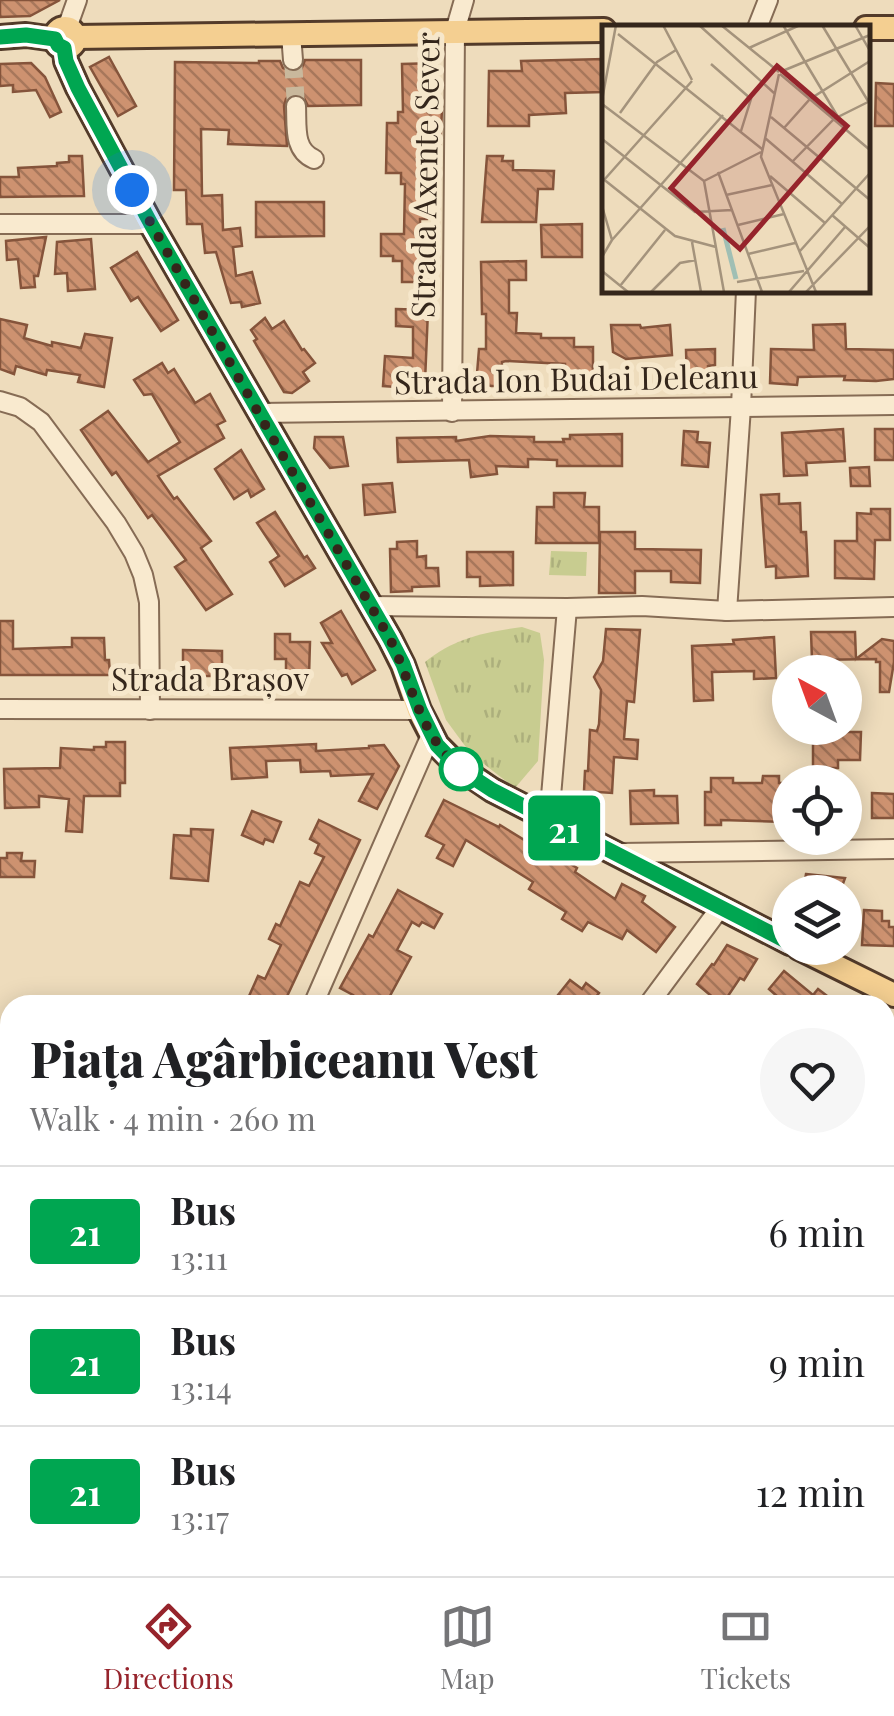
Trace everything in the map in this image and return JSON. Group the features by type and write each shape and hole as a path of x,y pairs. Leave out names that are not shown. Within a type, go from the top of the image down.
{"main road":[{"path":"0,37 602,30"},
{"path":"65,38 66,61 78,88 151,224 403,664 431,735 445,754 472,778 772,934"},
{"path":"833,965 894,995"}],"street":[{"path":"65,38 77,0"},
{"name":"Strada Axente Sever","path":"452,412 455,30 464,0"},
{"path":"757,25 768,0"},
{"path":"292,34 293,60"},
{"path":"296,106 298,144 305,156 314,159"},
{"path":"0,224 151,224"},
{"path":"727,611 746,292"},
{"path":"0,402 20,406 40,422 134,553 150,602 150,710"},
{"name":"Strada Ion Budai Deleanu","path":"259,413 894,404"},
{"path":"370,606 642,606 727,611 894,608"},
{"path":"549,820 567,608"},
{"name":"Strada Brașov","path":"0,710 420,710"},
{"path":"317,995 431,735"},
{"path":"612,853 894,850"},
{"path":"655,995 720,908"}],"green space":[{"path":"551,551 587,552 586,576 549,575"},
{"path":"522,627 540,633 544,660 538,761 515,788 471,754 446,720 425,662 471,637"}],"building":[{"path":"0,0 60,0 30,16 0,17"},
{"path":"109,57 136,106 118,116 90,67"},
{"path":"602,59 602,92 565,93 566,113 529,115 529,126 488,126 489,71 522,71 521,61"},
{"path":"305,60 361,60 361,105 308,106 303,96 290,95 284,106 287,146 228,144 229,130 201,129 202,196 222,195 223,230 240,228 242,246 233,247 236,276 252,272 260,303 242,307 241,302 231,303 216,252 205,253 202,224 187,224 186,190 174,190 175,62 280,61 283,68 293,72 301,70"},
{"path":"31,63 45,77 61,112 50,117 36,90 13,92 13,85 0,86 0,64"},
{"path":"437,63 438,81 420,81 420,110 442,108 439,184 427,184 427,219 420,219 420,266 435,266 436,296 418,296 418,282 402,282 402,261 381,256 381,234 404,234 405,184 401,184 401,173 386,173 387,123 398,123 398,112 403,112 402,64"},
{"path":"876,83 894,84 894,126 875,126"},
{"path":"69,156 82,156 84,196 0,197 0,177 19,177 18,168 57,166 69,162"},
{"path":"487,156 503,156 502,161 513,161 513,170 554,171 553,189 538,189 536,222 482,222"},
{"path":"256,202 324,202 324,236 256,237"},
{"path":"582,224 582,257 542,257 541,225"},
{"path":"46,237 38,276 34,276 35,287 21,288 18,259 7,260 6,241"},
{"path":"91,239 95,289 68,291 67,273 55,274 57,242"},
{"path":"137,252 178,320 161,331 138,297 131,301 111,268"},
{"path":"526,261 526,280 509,280 509,313 517,313 516,333 574,338 574,347 593,347 593,379 565,379 565,364 506,361 502,362 501,386 476,386 479,349 486,349 481,262"},
{"path":"396,309 428,310 425,382 397,380 396,387 383,386 385,356 413,358 413,327 396,326"},
{"path":"265,318 272,329 284,321 315,363 303,372 309,381 292,393 284,392 254,341 257,339 251,330"},
{"path":"0,319 27,325 24,338 52,346 52,342 81,348 85,334 112,338 104,387 78,382 80,375 47,370 46,375 16,366 14,374 0,369"},
{"path":"845,324 846,349 894,350 894,379 798,377 797,385 770,383 771,349 814,350 813,325"},
{"path":"611,325 670,325 672,355 626,359 613,352"},
{"path":"715,349 715,365 708,366 708,382 687,383 686,350"},
{"path":"162,363 168,373 174,369 195,403 210,394 225,421 217,425 224,438 158,476 211,541 201,548 232,594 206,610 175,567 186,560 152,515 148,518 116,472 112,475 81,430 108,411 148,462 180,442 152,394 144,395 134,380"},
{"path":"843,429 845,461 806,463 807,475 784,476 782,433"},
{"path":"875,429 894,429 894,460 875,460"},
{"path":"684,431 698,432 697,442 710,443 708,467 682,465"},
{"path":"622,434 622,466 557,466 557,460 528,459 528,467 496,466 497,474 471,477 469,460 398,462 397,438 456,437 456,441 490,436 534,437 534,442 564,442 570,435"},
{"path":"315,437 343,437 348,466 330,468 314,448"},
{"path":"241,450 264,489 251,497 248,490 234,499 215,469"},
{"path":"869,467 870,486 851,486 850,468"},
{"path":"392,483 395,512 365,515 363,485"},
{"path":"554,493 585,493 584,507 599,507 599,543 536,543 537,507 554,507"},
{"path":"779,494 779,504 800,503 808,576 776,578 776,566 766,567 761,495"},
{"path":"871,509 890,509 890,540 875,540 874,579 835,578 835,541 857,541 857,513 871,514"},
{"path":"275,512 304,558 307,556 315,568 285,586 270,562 279,556 257,523"},
{"path":"600,532 635,532 635,549 701,550 700,583 671,582 671,571 635,571 635,593 599,593"},
{"path":"417,541 417,557 426,556 426,568 438,568 439,586 391,592 390,549 397,549 397,542"},
{"path":"467,552 513,552 513,585 480,586 480,577 467,577"},
{"path":"341,611 375,670 352,684 347,674 342,676 322,643 332,643 321,623"},
{"path":"0,621 13,621 13,649 72,647 72,638 104,638 110,675 0,675"},
{"path":"606,629 640,630 634,702 627,701 624,739 638,740 637,759 614,757 612,793 584,791 590,730 597,731 599,724 601,690 594,677 603,661"},
{"path":"811,632 855,632 856,655 812,655"},
{"path":"275,634 290,634 290,642 310,642 309,676 286,675 286,659 275,659"},
{"path":"774,637 772,678 754,679 754,671 712,672 713,700 694,701 692,646 734,644 733,640"},
{"path":"882,639 894,641 889,692 880,692 880,662 862,659 861,655"},
{"path":"183,650 222,651 222,676 183,676"},
{"path":"106,742 125,742 125,783 120,783 120,796 84,796 82,832 66,831 69,799 39,796 39,807 5,808 4,769 60,768 61,748 94,750 106,747"},
{"path":"316,744 316,751 384,745 399,766 377,809 359,801 373,774 331,776 330,771 301,772 300,760 266,761 267,777 232,779 230,748"},
{"path":"813,745 861,745 860,760 813,765"},
{"path":"763,776 772,776 772,822 721,820 721,825 705,825 705,792 711,792 711,778 762,783"},
{"path":"654,790 654,796 677,796 678,823 631,824 630,791"},
{"path":"872,793 894,794 894,818 872,818"},
{"path":"444,800 500,825 552,857 554,854 615,899 622,884 645,896 642,902 675,927 656,952 627,930 622,939 588,922 582,931 562,919 566,912 529,889 533,882 466,840 453,866 437,858 444,845 426,836"},
{"path":"252,811 281,822 273,842 265,839 263,844 242,835"},
{"path":"319,820 360,840 288,995 249,995 258,976 265,979 281,945 269,939 276,924 280,926 300,882 309,886 324,857 315,853 319,844 310,839"},
{"path":"191,829 213,830 208,881 171,878 174,835 191,836"},
{"path":"7,853 22,853 21,861 35,861 34,877 0,877 0,858 7,858"},
{"path":"398,890 442,914 434,928 412,922 397,950 411,957 390,995 353,995 340,988 369,935 373,937"},
{"path":"864,910 882,911 882,921 889,921 889,927 894,927 894,946 862,945"},
{"path":"727,945 757,959 729,995 710,995 697,984"},
{"path":"784,971 813,995 776,995 769,989"},
{"path":"570,980 582,989 586,983 599,993 598,995 558,995"}],"tunnel":[{"path":"293,60 296,106"}],"bus line":[{"name":"21","path":"0,37 55,39 64,48 78,88 151,224 390,639 437,745 460,769 492,790 772,934"}],"route":[{"path":"132,190 390,639 431,735 461,769"}]}
